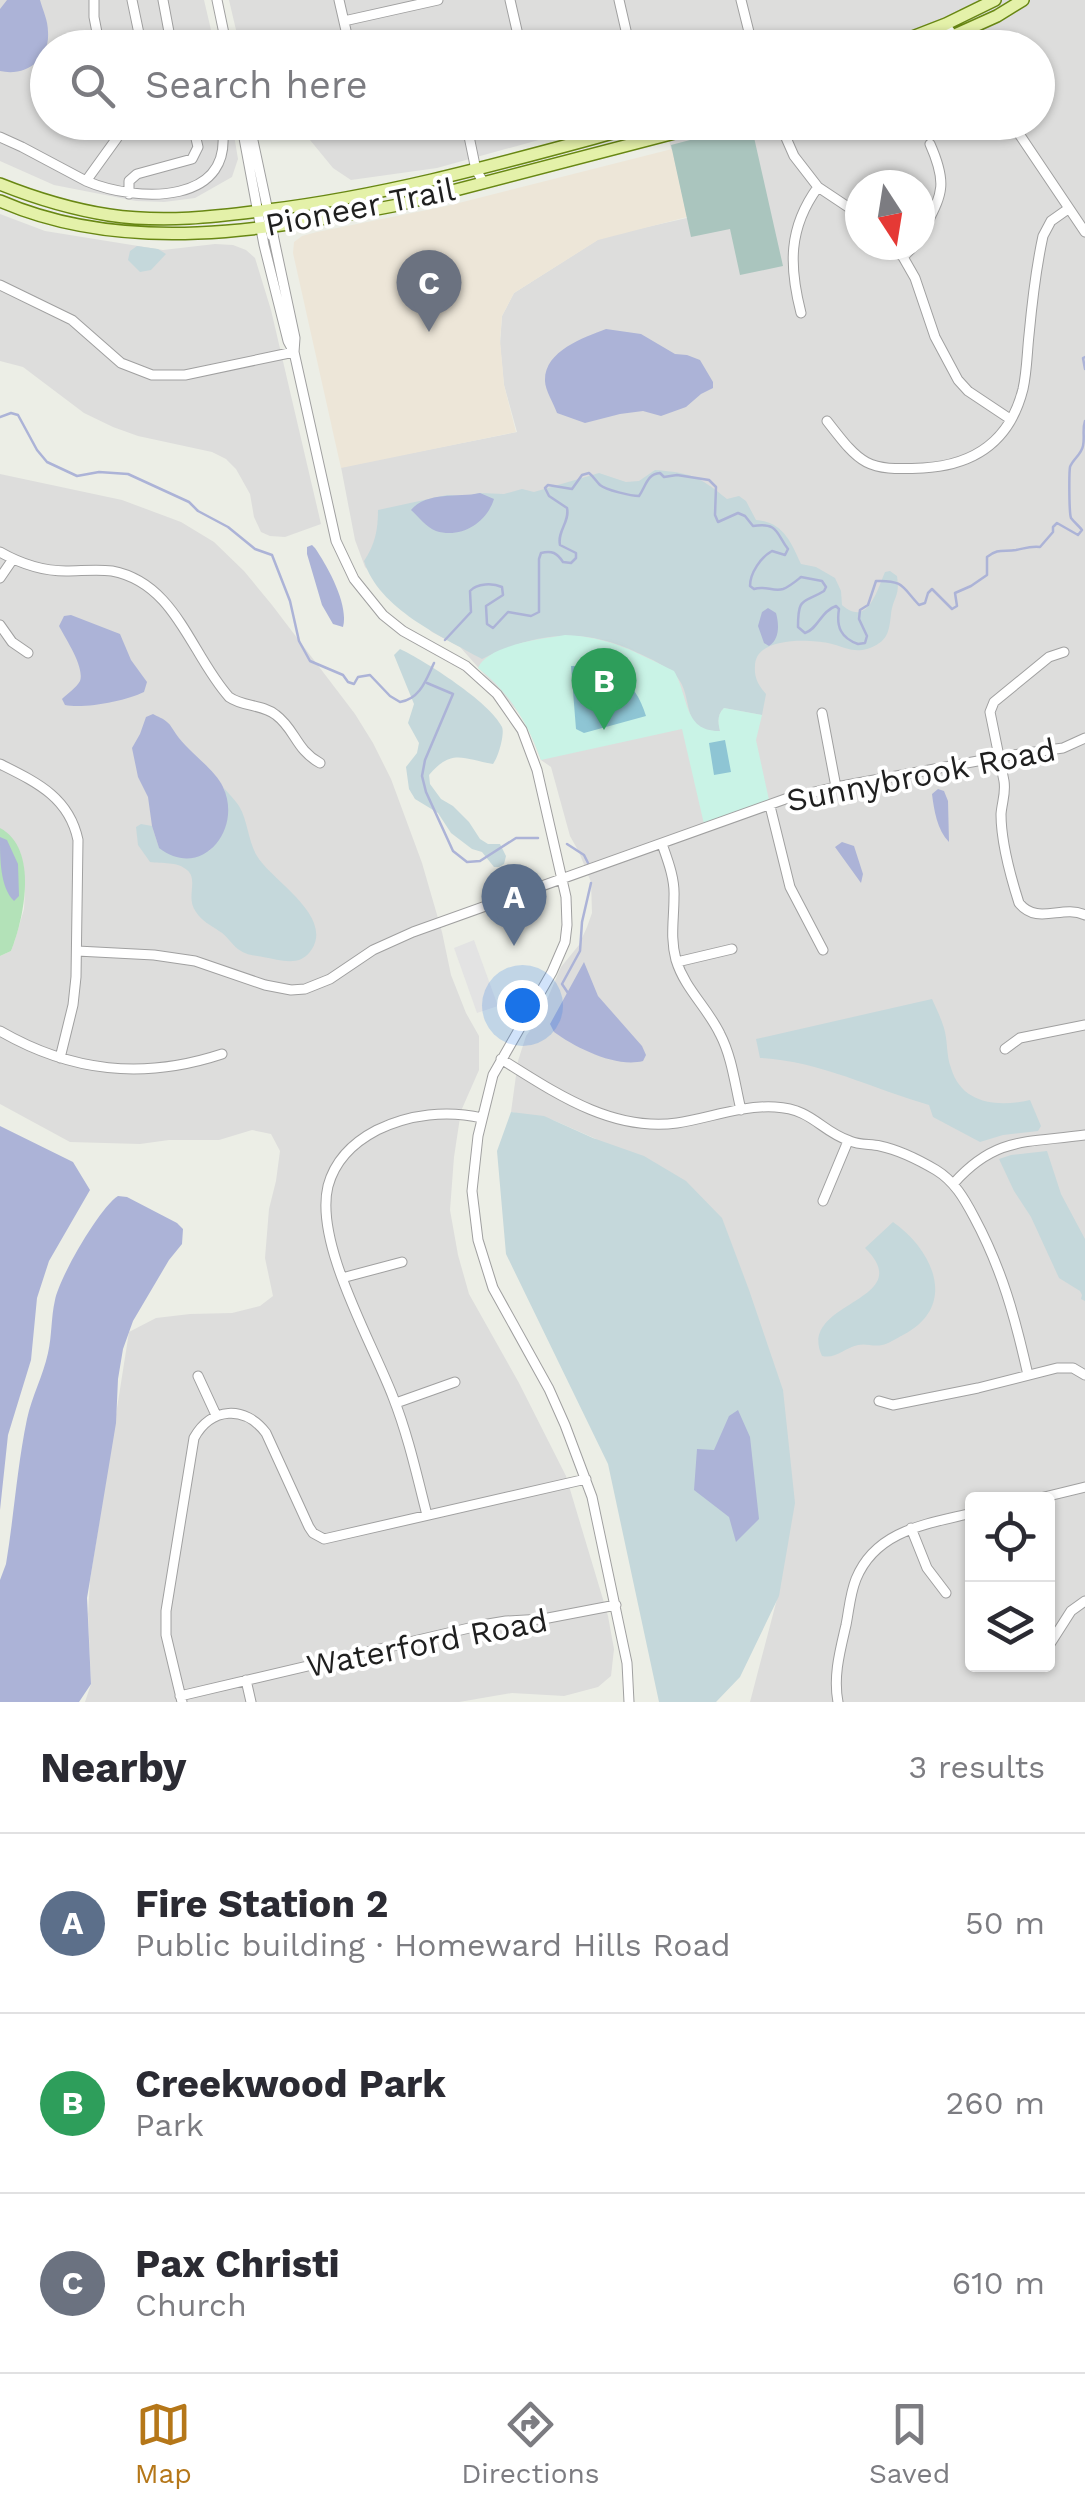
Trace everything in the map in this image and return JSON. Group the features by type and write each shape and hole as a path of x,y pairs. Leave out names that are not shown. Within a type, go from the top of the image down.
{"main road":[{"path":"930,30 995,0"},
{"path":"976,30 1023,0"},
{"name":"Pioneer Trail","path":"0,184 70,207 132,218 192,218 263,211 388,190 587,140"},
{"name":"Pioneer Trail","path":"0,201 72,224 147,234 198,234 345,215 648,140"}],"street":[{"path":"94,0 97,30"},
{"path":"132,0 138,30"},
{"path":"163,0 169,30"},
{"path":"216,0 223,30"},
{"path":"339,0 346,30"},
{"path":"344,21 438,0"},
{"path":"510,0 518,30"},
{"path":"619,0 626,30"},
{"path":"741,0 748,30"},
{"path":"946,24 950,30"},
{"path":"0,137 86,181 128,194 164,194 200,183 210,176 222,156 224,140"},
{"path":"86,181 116,140"},
{"path":"128,194 129,181 137,174 192,159 198,147 196,140"},
{"path":"245,140 263,211"},
{"path":"252,140 288,342 294,352 332,524 347,566 362,592 383,615 403,631 466,666 490,687 522,730 537,770 566,897 567,925 560,957 501,1059 487,1095 473,1164 472,1191 484,1266 549,1389 586,1479 628,1663 629,1702"},
{"path":"470,140 476,170 484,183"},
{"path":"787,140 818,187 845,205"},
{"path":"1024,140 1085,232"},
{"path":"930,144 943,182 935,206"},
{"path":"801,313 794,277 794,234 818,187"},
{"path":"827,421 858,458 889,470 964,461 987,449 1020,400 1043,236 1051,221 1068,209"},
{"path":"904,260 920,288 935,337 958,380 1010,419"},
{"path":"0,285 72,320 121,363 152,375 186,374 294,352"},
{"path":"0,552 44,569 117,572 146,586 171,609 229,697 276,715 307,756 320,763"},
{"path":"0,578 12,559"},
{"path":"0,625 12,642 28,652"},
{"path":"1064,652 1049,657 990,707 1005,790 1002,829 1024,914 1038,916 1073,910 1085,915"},
{"path":"822,714 836,787"},
{"name":"Sunnybrook Road","path":"77,951 195,961 278,988 305,989 330,979 393,940 788,798 1063,748 1085,738"},
{"path":"0,764 40,784 76,826 74,1005 60,1058"},
{"path":"54,796 62,786"},
{"path":"770,806 790,887 822,950"},
{"path":"662,844 673,881 671,930 677,962 683,980 720,1034 741,1110"},
{"path":"677,962 732,949"},
{"path":"1004,1049 1020,1038 1085,1025"},
{"path":"0,1031 18,1042 83,1065 166,1068 222,1054"},
{"path":"501,1059 569,1100 608,1117 671,1124 764,1107 795,1110 848,1141 897,1150 938,1171 954,1183 987,1241 1008,1291 1028,1375"},
{"path":"426,1515 396,1403 342,1278 326,1202 333,1172 350,1148 380,1129 416,1116 455,1114 482,1118"},
{"path":"954,1183 979,1158 1002,1147 1085,1135"},
{"path":"823,1201 848,1141"},
{"path":"342,1278 402,1262"},
{"path":"879,1401 893,1405 1057,1368 1073,1368 1085,1375"},
{"path":"198,1376 216,1415"},
{"path":"396,1403 455,1382"},
{"path":"181,1699 166,1637 166,1610 194,1438 216,1415 233,1412 260,1424 310,1535 324,1539 586,1479"},
{"path":"1055,1494 1085,1487"},
{"path":"838,1702 836,1670 856,1580 876,1550 912,1528 965,1515"},
{"path":"912,1528 927,1568 946,1593"},
{"path":"1055,1637 1072,1611 1085,1601"},
{"name":"Waterford Road","path":"181,1699 246,1680 424,1644 506,1621 543,1619 616,1605"},
{"path":"543,1619 544,1633"},
{"path":"246,1680 251,1702"}],"shaded area":[{"path":"0,0 204,0 211,30 30,30 30,140 235,140 238,159 232,177 195,198 136,201 54,185 0,161"},
{"path":"7,0 40,0 48,30 30,30 27,68 0,71 0,9"},
{"path":"229,0 1085,0 1085,1702 750,1702 777,1599 596,1139 553,1120 511,1112 518,1061 526,1036 539,1018 561,967 579,945 592,913 591,882 570,836 551,767 541,760 519,713 460,647 432,632 365,567 355,540 341,467 517,432 504,385 502,316 514,293 602,237 687,218 669,140 1055,140 1055,30 236,30"},
{"path":"310,140 538,140 437,168 351,180 333,168"},
{"path":"690,140 755,140 783,266 740,275 730,229 691,237 671,145"},
{"path":"672,149 687,217 598,240 514,293 502,316 500,340 504,385 516,432 341,468 293,253 294,242 317,232 447,206"},
{"path":"0,214 45,231 163,250 233,245 255,258 271,310 321,524 285,537 261,532 250,494 226,459 113,427 84,413 23,367 0,361"},
{"path":"137,246 166,254 151,270 140,272 128,260 130,251"},
{"path":"606,329 641,334 675,354 700,360 713,388 686,407 661,416 643,411 585,423 557,413 545,385 551,361 566,347"},
{"path":"655,470 694,477 727,499 739,496 746,501 756,520 785,534 801,564 835,578 842,605 851,611 859,612 870,604 885,572 897,576 897,592 883,640 862,650 808,641 773,645 757,657 757,681 766,694 762,715 724,708 720,713 720,731 707,730 693,720 677,677 648,658 598,639 559,636 521,643 482,659 397,607 372,578 364,561 375,537 378,510 447,495 504,494 522,489 534,492 599,473 626,482 639,481"},
{"path":"0,474 122,500 181,522 214,542 272,605 355,714 391,779 422,863 451,975 479,1036 479,1070 461,1111 454,1157 450,1210 458,1255 469,1294 566,1476 608,1616 614,1649 611,1676 598,1687 564,1696 512,1693 459,1702 85,1702 91,1684 90,1580 129,1332 156,1318 232,1313 260,1306 273,1296 265,1258 280,1151 271,1134 252,1130 219,1140 70,1142 0,1104 0,956 11,951 24,909 25,890 23,863 0,828"},
{"path":"480,493 494,499 486,515 472,527 455,533 436,531 411,510 425,500"},
{"path":"312,545 336,586 343,608 343,627 333,624 322,605 307,554 307,547"},
{"path":"768,608 776,613 778,626 769,646 758,626 762,612"},
{"path":"71,615 120,634 131,660 147,682 144,692 105,703 65,705 62,699 79,683 81,675 59,626 64,616"},
{"path":"565,635 609,642 674,671 693,719 708,730 720,731 720,713 724,708 762,715 756,740 769,800 704,824 682,729 541,760 516,709 478,668 492,654 504,649"},
{"path":"400,649 471,694 502,727 493,764 451,758 429,775 430,784 441,799 469,822 480,839 500,844 506,856 499,867 451,833 438,813 415,799 409,789 406,767 417,753 419,743 408,723 414,704 394,655"},
{"path":"571,666 597,668 619,676 635,692 646,716 584,733 576,729"},
{"path":"153,714 164,719 214,774 228,803 223,833 215,846 190,858 175,857 159,848 148,797 138,777 132,748 146,717"},
{"path":"725,740 731,772 714,775 709,743"},
{"path":"224,788 242,812 257,856 298,899 314,924 312,949 302,959 283,961 238,949 196,912 192,879 187,870 174,864 150,862 138,845 136,827 141,824 152,826 159,848 209,851 226,822"},
{"path":"938,789 944,791 948,801 949,842 935,813 932,794"},
{"path":"0,837 7,840 18,864 19,896 14,901 3,880"},
{"path":"842,842 854,846 863,874 861,883 835,847"},
{"path":"474,940 498,1006 477,1013 454,948"},
{"path":"584,962 598,996 642,1046 646,1055 643,1061 609,1059 554,1032 550,1024"},
{"path":"932,999 944,1028 951,1068 964,1090 994,1103 1030,1100 1041,1126 1038,1131 980,1142 933,1117 929,1105 825,1070 760,1058 756,1039"},
{"path":"511,1112 544,1116 644,1156 686,1181 722,1218 749,1290 783,1390 795,1503 779,1596 740,1677 716,1702 659,1702 608,1464 506,1254 497,1151"},
{"path":"0,1126 73,1162 90,1190 49,1261 37,1298 31,1360 8,1435 0,1510"},
{"path":"1047,1151 1061,1194 1085,1239 1085,1301 1080,1291 1059,1278 999,1159"},
{"path":"118,1196 127,1197 183,1229 182,1244 133,1321 123,1349 116,1423 87,1598 91,1684 79,1702 0,1702 0,1580 6,1564 27,1419 48,1353 58,1290 91,1228"},
{"path":"893,1222 929,1262 935,1294 931,1309 920,1323 887,1343 858,1345 822,1356 819,1338 825,1324 878,1280 878,1266 865,1248"},
{"path":"738,1410 750,1437 759,1519 736,1542 729,1517 694,1490 697,1449 714,1450 729,1416"}],"green space":[{"path":"0,828 20,851 25,885 11,951 0,956"}],"waterway":[{"path":"1085,357 1085,369"},
{"path":"0,417 18,415 47,462 77,476 99,472 128,474 189,502 255,549 272,555 290,601 299,641 310,661 354,684 358,677 370,675 400,702 417,693 434,663"},
{"path":"445,640 471,612 473,588 485,584 502,587 503,595 486,606 487,624 493,628 508,612 531,616 539,612 541,553 554,553 563,562 571,563 576,558 576,553 560,545 567,508 549,496 545,488 548,485 572,489 582,475 589,473 603,487 639,496 649,478 660,473 664,477 709,480 716,487 718,522 738,513 753,526 776,530 788,549 785,555 772,551 760,561 750,586 776,590 801,577 822,581 824,591 803,602 799,610 798,627 805,633 836,606 844,635 852,642 865,643 867,636 859,619 860,610 868,605 876,581 897,583 919,605 925,603 932,589 952,609 957,606 955,593 987,575 987,557 991,554 1040,547 1057,523 1078,535 1082,530 1070,515 1070,471 1083,446 1085,421"},
{"path":"427,683 453,694 422,776 453,851 467,862 480,861 516,838 538,838"},
{"path":"567,844 584,855 588,863"},
{"path":"568,993 562,984 580,951 591,883"}],"place":[{"name":"Pax Christi","path":"429,332"},
{"name":"Creekwood Park","path":"604,730"},
{"name":"Fire Station 2","path":"514,946"}]}
